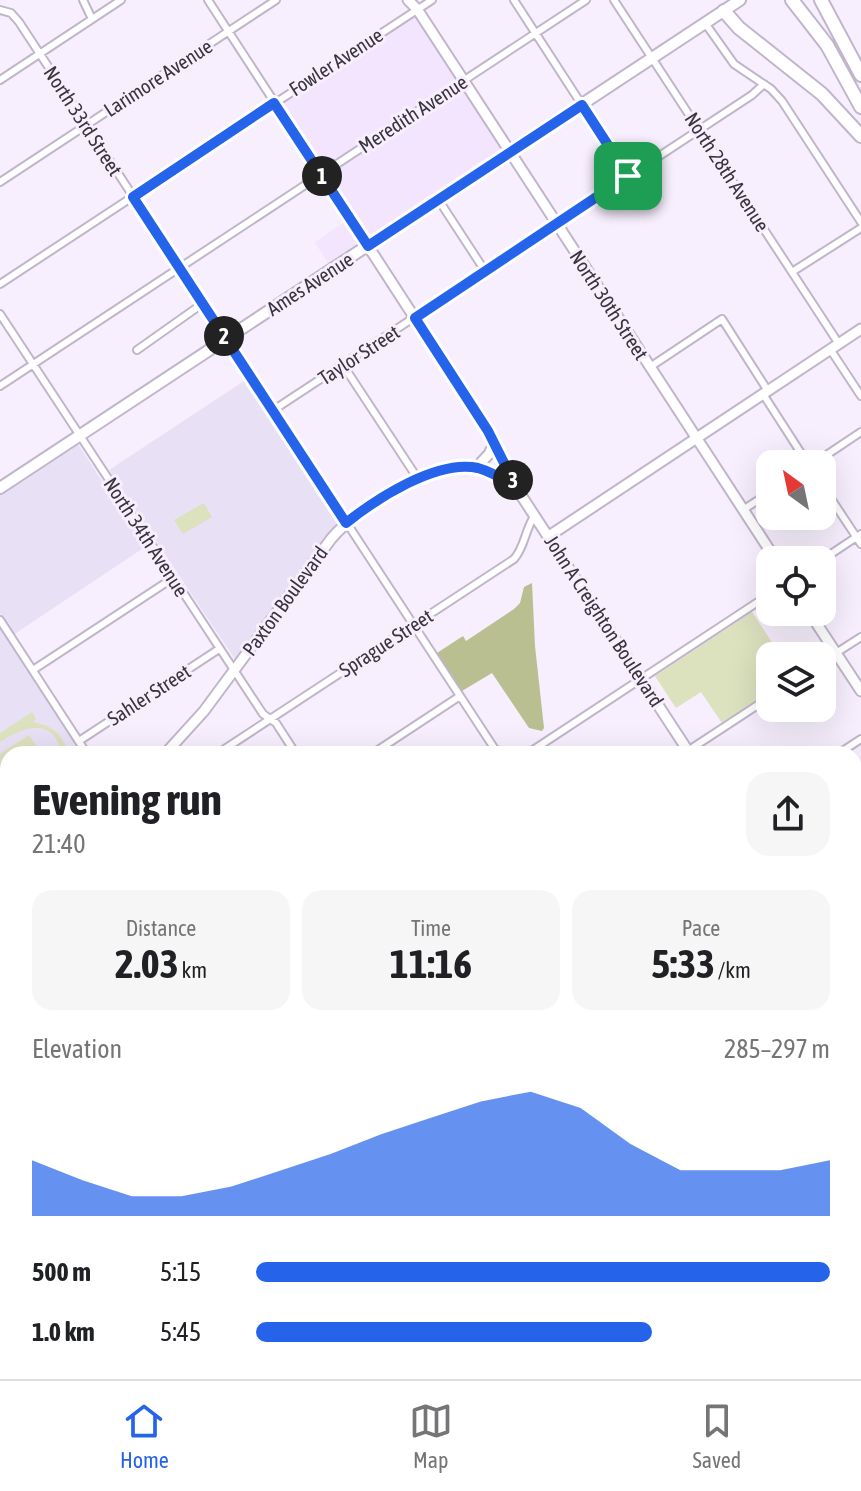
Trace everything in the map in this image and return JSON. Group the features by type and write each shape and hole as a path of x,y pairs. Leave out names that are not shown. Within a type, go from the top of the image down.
{"highway":[{"path":"792,0 838,63"},
{"path":"803,0 861,107"},
{"path":"821,0 861,75"},
{"path":"724,11 735,24 822,94 861,136"}],"main road":[{"name":"Ames Avenue","path":"0,488 740,0"}],"street":[{"path":"83,0 92,19"},
{"path":"0,80 121,0"},
{"path":"208,0 368,246"},
{"name":"Larimore Avenue","path":"0,182 276,0"},
{"name":"Fowler Avenue","path":"0,284 274,103 413,3 432,0"},
{"path":"514,0 628,176"},
{"name":"Meredith Avenue","path":"0,386 586,0"},
{"name":"North 28th Avenue","path":"614,0 792,272 861,396"},
{"name":"North 30th Street","path":"413,3 767,546"},
{"name":"North 33rd Street","path":"4,11 19,22 493,746"},
{"path":"705,23 731,61 764,84 783,103 861,222"},
{"name":"Taylor Street","path":"272,411 764,84"},
{"path":"438,199 485,271"},
{"path":"792,272 861,228"},
{"name":"John A Creighton Boulevard","path":"368,246 495,442 517,489 683,746"},
{"path":"137,350 202,304"},
{"name":"North 34th Avenue","path":"0,314 219,649 263,714 276,723 291,746"},
{"path":"650,367 722,319 802,450"},
{"path":"549,536 861,329"},
{"path":"343,365 418,479"},
{"path":"833,450 861,432"},
{"path":"495,442 476,468 500,477 517,489"},
{"name":"Paxton Boulevard","path":"172,746 204,711 327,544 346,523 367,507 418,479 446,470 476,468"},
{"path":"743,510 756,501"},
{"path":"836,505 859,538 836,552"},
{"name":"Sprague Street","path":"229,746 514,559 535,515"},
{"path":"33,670 173,578"},
{"path":"539,746 756,603"},
{"path":"0,620 82,746"},
{"path":"861,637 836,653 861,691"},
{"name":"Sahler Street","path":"79,741 219,649"},
{"path":"384,746 460,696"},
{"path":"697,746 756,706"}],"shaded area":[{"path":"414,15 502,151 329,265 315,242 352,217 280,105"},
{"path":"247,379 340,523 327,534 236,661 109,470"},
{"path":"78,444 145,547 13,635 0,613 0,494"},
{"path":"0,628 77,746 0,746"}],"green space":[{"path":"204,503 212,517 183,534 174,520"},
{"path":"532,583 542,731 529,728 492,673 462,691 437,653 463,636 466,641 514,609 520,603 524,587"},
{"path":"752,612 756,626 761,626 772,642 756,642 756,701 722,723 701,692 676,708 655,676"},
{"path":"32,712 36,719 33,722 56,732 66,746 59,746 52,734 37,728 19,732 0,742 0,733"},
{"path":"29,735 37,746 12,746"}],"route":[{"path":"274,103 368,246 582,105 628,176 415,318 488,431 517,489 500,477 476,468 446,470 402,487 346,523 133,197 274,103"}]}
